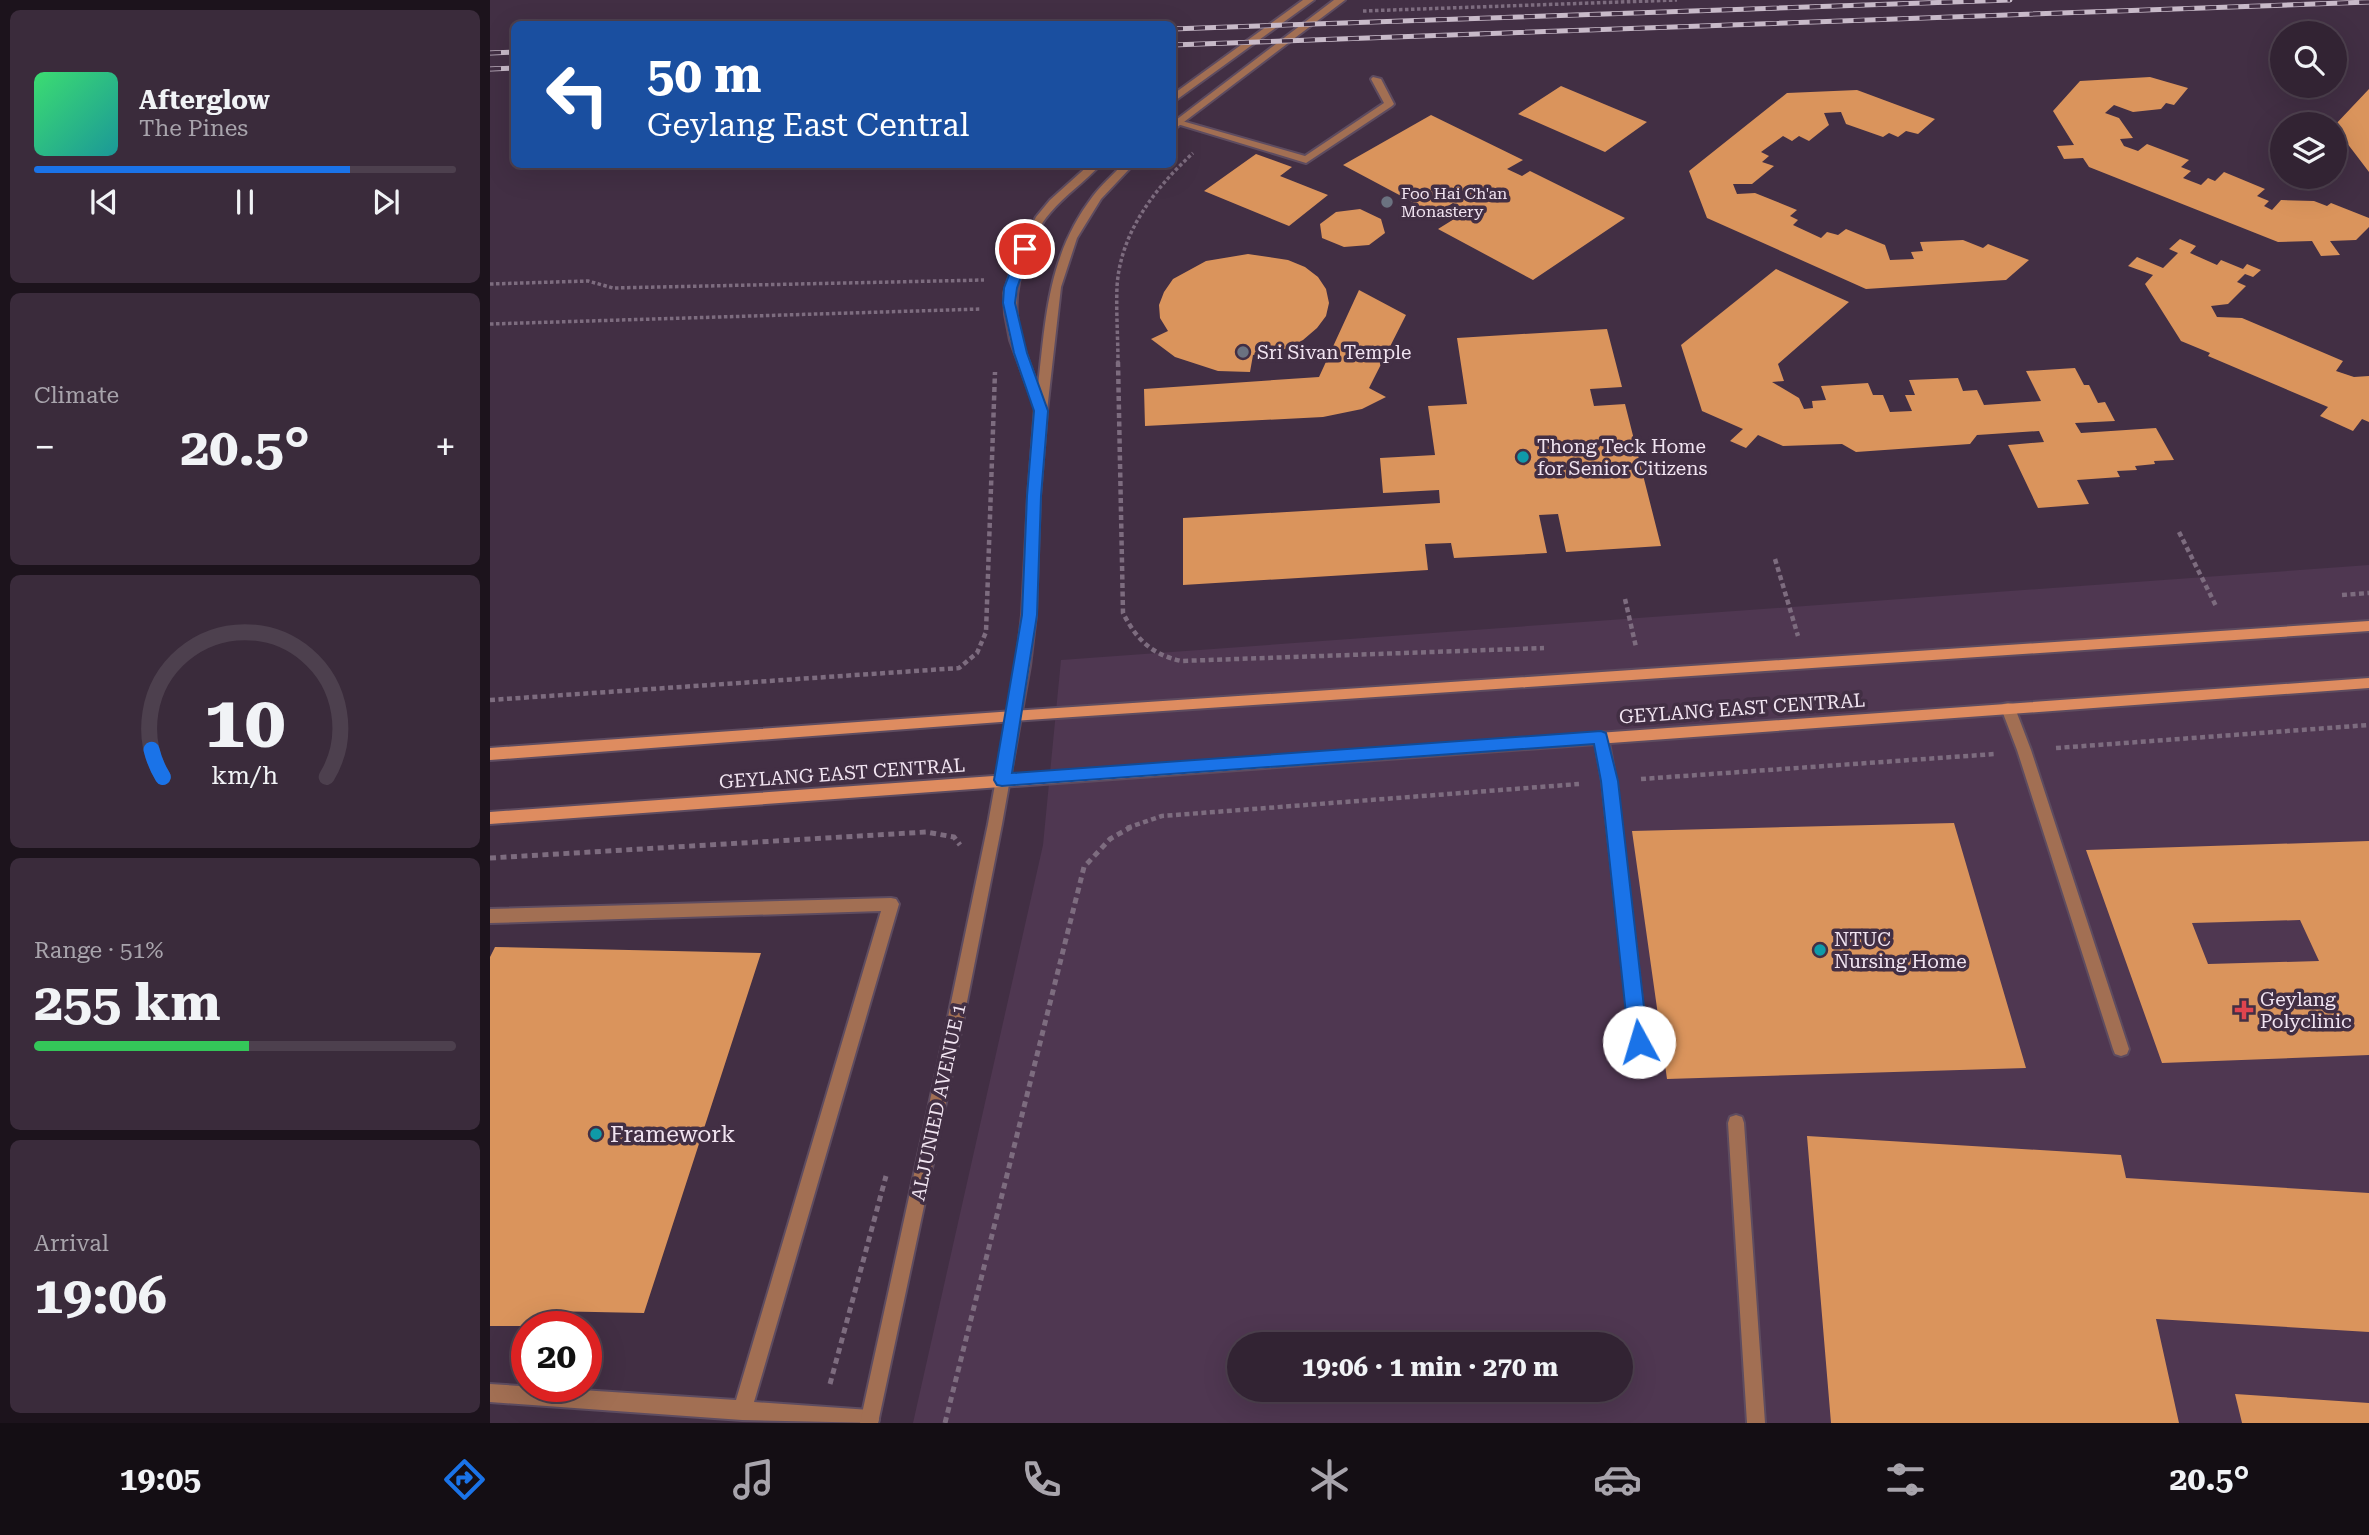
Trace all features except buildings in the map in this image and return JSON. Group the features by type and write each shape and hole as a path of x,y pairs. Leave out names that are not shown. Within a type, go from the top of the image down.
{"main road":[{"name":"GEYLANG EAST CENTRAL","path":"490,754 1014,716 2369,626"},
{"name":"GEYLANG EAST CENTRAL","path":"490,818 2369,683"}],"street":[{"path":"1176,97 1309,0"},
{"path":"1176,126 1340,0"},
{"path":"1176,126 1215,133 1306,160 1389,104 1376,79"},
{"path":"1041,411 1020,353 1009,303 1011,288 1041,216 1092,168"},
{"name":"ALJUNIED AVENUE 1","path":"869,1421 925,1170 1014,716 1029,615 1034,496 1052,301 1072,238 1097,197 1125,168"},
{"path":"2008,708 2121,1049"},
{"path":"1601,737 1609,781 1639,1042"},
{"path":"490,916 891,904 742,1410"},
{"path":"1736,1123 1756,1423"},
{"path":"490,1394 869,1421"}],"path":[{"path":"1357,11 1677,0"},
{"path":"1215,133 1178,167 1146,202 1128,237 1117,285 1123,612 1144,648 1162,658 1181,661 1553,648"},
{"path":"981,289 987,270"},
{"path":"490,284 588,281 613,288 984,280"},
{"path":"980,303 986,321"},
{"path":"490,324 982,309"},
{"path":"490,700 946,670 959,668 973,659 984,645 986,632 995,369"},
{"path":"2179,532 2216,607 2203,607"},
{"path":"1775,559 1806,664"},
{"path":"2341,596 2369,593"},
{"path":"1625,599 1642,675"},
{"path":"1784,635 1811,634"},
{"path":"1622,646 1649,644"},
{"path":"946,1423 1084,867 1104,842 1130,825 1162,816 2369,725"},
{"path":"490,858 926,832 954,836"}],"shaded area":[{"path":"2369,565 2369,1423 913,1423 1043,845 1061,660"}],"railway":[{"path":"1176,29 2010,0"},
{"path":"1176,45 2369,2"},
{"path":"490,53 511,52"},
{"path":"490,69 511,68"}],"place":[{"name":"Foo Hai Ch'an Monastery","path":"1387,202"},
{"name":"Sri Sivan Temple","path":"1243,352"},
{"name":"Thong Teck Home for Senior Citizens","path":"1523,457"},
{"name":"NTUC Nursing Home","path":"1820,950"},
{"name":"Geylang Polyclinic","path":"2244,1010"},
{"name":"Framework","path":"596,1134"}],"route":[{"path":"1025,249 1011,288 1009,303 1020,353 1041,411 1029,615 1002,780 1601,737 1609,781 1639,1042"}]}
